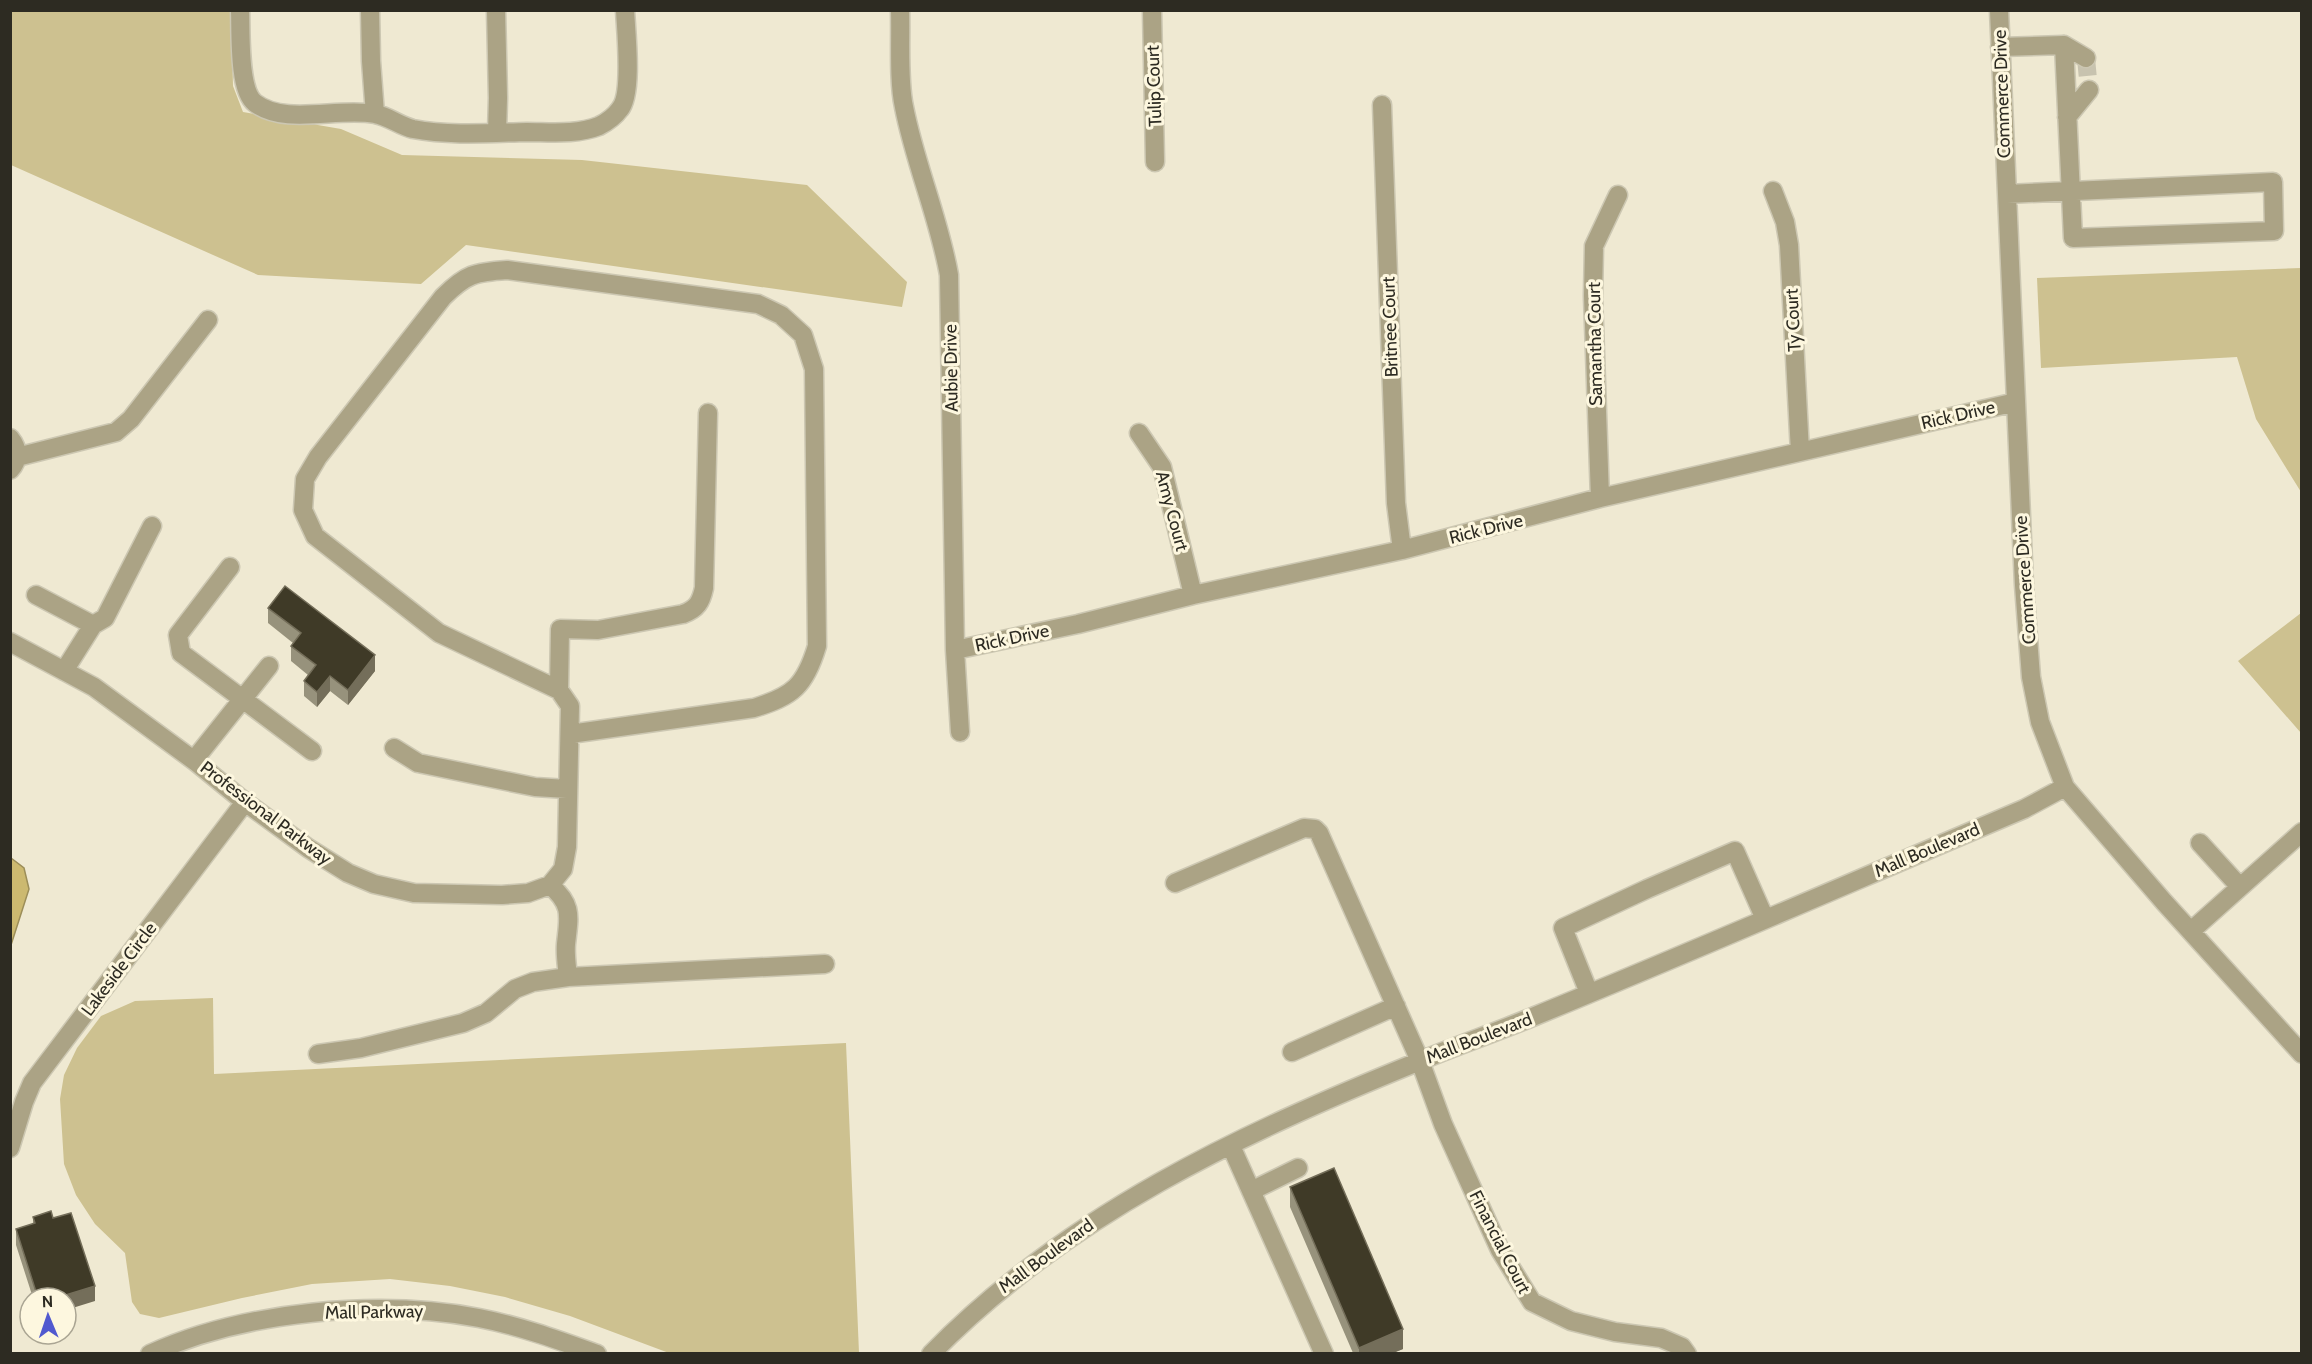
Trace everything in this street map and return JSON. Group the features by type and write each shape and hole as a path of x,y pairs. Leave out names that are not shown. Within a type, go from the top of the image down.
{"street":[{"path":"240,10 243,77 252,102 273,114 375,114 434,132 497,133 574,132 598,126 610,120 623,107 627,88 625,10"},
{"path":"370,10 370,61 375,114"},
{"path":"496,10 497,133"},
{"name":"Aubie Drive","path":"900,10 903,104 914,154 944,244 949,275 955,650 960,732"},
{"name":"Tulip Court","path":"1152,10 1155,162"},
{"name":"Commerce Drive","path":"1999,10 2024,585 2031,677 2040,722 2065,786 2301,1054"},
{"path":"2007,194 2072,191 2273,182 2274,231 2073,238 2072,191 2064,45"},
{"path":"2000,46 2064,45 2086,58"},
{"path":"2067,117 2089,90"},
{"name":"Britnee Court","path":"1382,105 1396,503 1402,550"},
{"name":"Ty Court","path":"1773,191 1785,222 1789,245 1800,452"},
{"name":"Samantha Court","path":"1600,498 1593,296 1594,246 1618,195"},
{"path":"568,977 566,945 569,928 568,909 562,895 550,885 563,869 567,847 570,706 559,690 439,633 315,536 303,510 305,479 318,456 442,297 461,280 481,272 507,270 758,304 781,315 803,335 814,369 817,646 811,666 799,687 778,700 754,708 570,734"},
{"path":"10,438 17,450 14,464 116,432 131,419 208,320"},
{"name":"Rick Drive","path":"955,650 1402,550 1600,498 2016,402"},
{"path":"559,690 560,629 598,630 683,614 695,610 702,600 708,413"},
{"name":"Amy Court","path":"1139,433 1162,467 1193,595"},
{"path":"64,671 93,626 105,618 152,526"},
{"path":"230,567 178,635 181,653 312,751"},
{"path":"36,595 93,626"},
{"name":"Professional Parkway","path":"10,642 94,687 194,760 245,802 308,848 348,873 374,884 414,893 502,895 528,893 550,885"},
{"path":"194,760 269,666"},
{"path":"394,748 418,763 535,787 567,789"},
{"name":"Mall Boulevard","path":"930,1353 968,1315 1040,1257 1118,1205 1179,1171 1283,1120 2024,809 2065,786"},
{"name":"Lakeside Circle","path":"12,1147 24,1102 32,1083 245,802"},
{"name":"Financial Court","path":"1175,883 1304,828 1315,829 1319,833 1396,1006 1420,1061 1443,1124 1500,1250 1532,1302 1570,1321 1615,1332 1661,1338 1682,1347 1687,1353"},
{"path":"2191,931 2301,832"},
{"path":"2200,843 2240,887"},
{"path":"1589,993 1563,928 1647,888 1736,851 1765,919"},
{"path":"318,1054 361,1048 463,1023 486,1013 515,989 533,982 568,977 825,963"},
{"path":"1292,1052 1396,1006"},
{"path":"1230,1146 1324,1353"},
{"path":"1251,1191 1298,1168"},
{"name":"Mall Parkway","path":"150,1353 202,1335 247,1323 316,1313 385,1309 432,1311 478,1318 524,1329 578,1350 597,1353"}],"shaded area":[{"path":"11,11 231,11 233,86 243,112 341,129 402,155 582,160 807,185 907,282 902,307 466,245 421,284 258,275 11,165"},
{"path":"2301,268 2301,492 2256,419 2237,357 2041,368 2037,278"},
{"path":"2301,613 2301,733 2238,661"},
{"path":"11,858 24,868 29,889 11,945"},
{"path":"213,998 214,1074 846,1043 859,1353 669,1353 570,1316 505,1297 450,1286 390,1279 312,1284 159,1318 140,1314 132,1302 125,1253 95,1224 76,1195 64,1164 60,1099 64,1075 77,1048 101,1016 135,1001"}],"building":[{"path":"285,586 375,655 348,690 330,676 317,692 304,681 316,665 291,646 301,633 268,608"},
{"path":"1334,1168 1403,1329 1359,1348 1290,1187"},
{"path":"51,1211 53,1218 71,1213 95,1286 78,1291 78,1286 34,1286 16,1229 35,1223 33,1217"}],"tunnel":[{"path":"2086,58 2089,90"}]}
